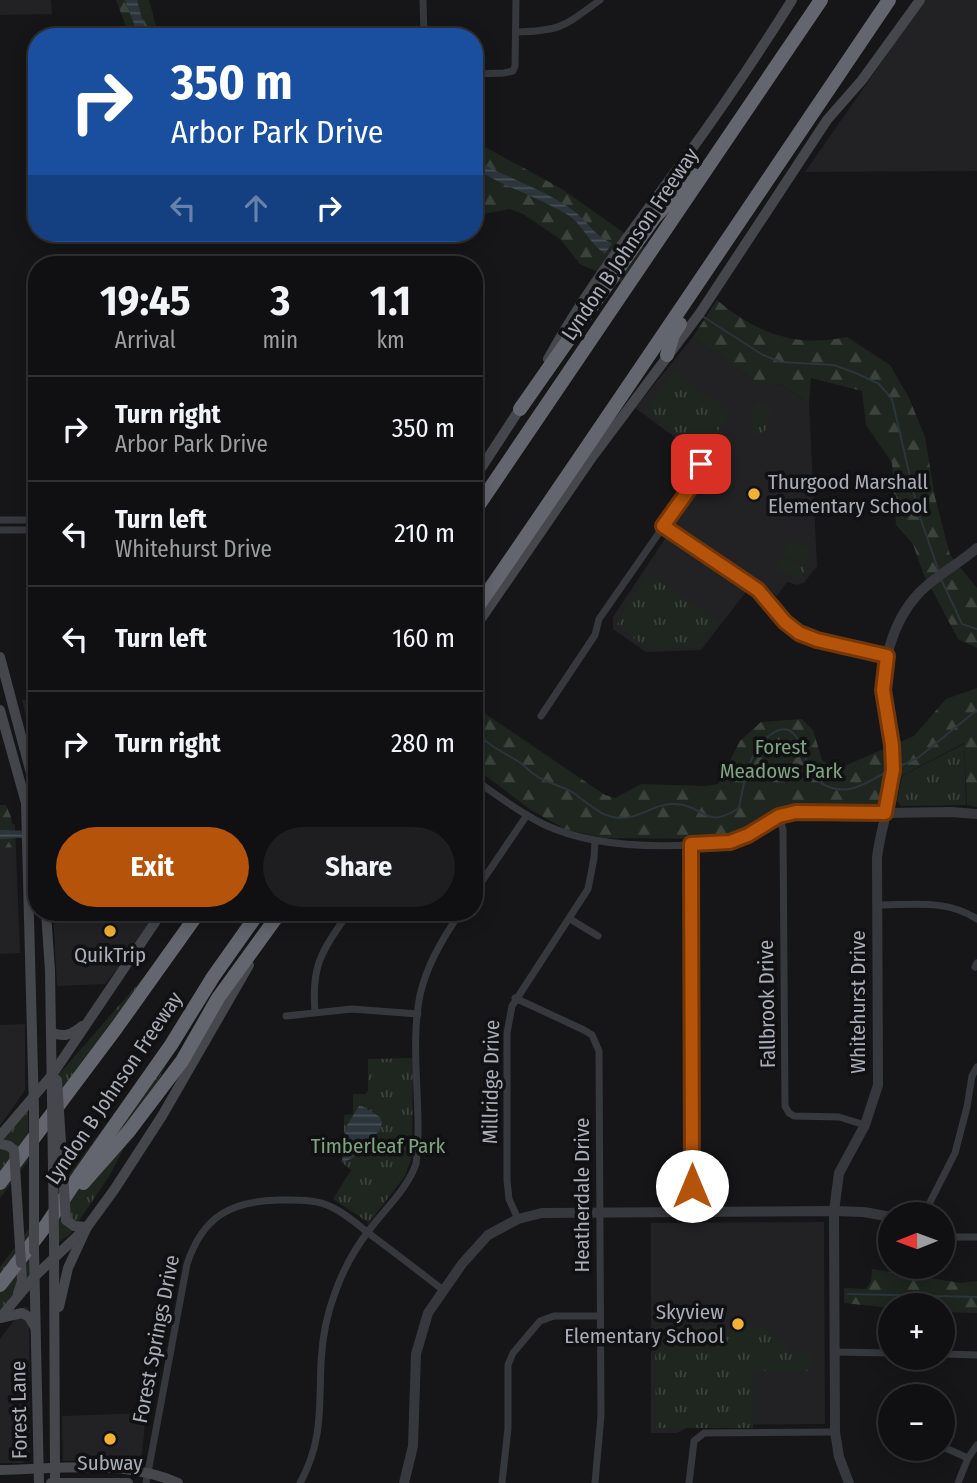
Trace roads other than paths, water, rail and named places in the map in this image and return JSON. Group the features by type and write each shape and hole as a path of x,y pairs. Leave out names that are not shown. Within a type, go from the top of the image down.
{"highway":[{"name":"Lyndon B Johnson Freeway","path":"483,499 821,0"},
{"path":"483,599 620,401 716,254 889,0"},
{"path":"520,410 655,217 723,142"},
{"path":"667,355 673,335 760,203 764,185"},
{"path":"161,966 184,921"},
{"name":"Lyndon B Johnson Freeway","path":"0,1183 193,921"},
{"name":"Lyndon B Johnson Freeway","path":"0,1285 51,1230 81,1173 172,1045 213,977 253,921"},
{"path":"51,1230 183,1061 218,998 273,921"}],"main road":[{"path":"483,466 520,410 567,325 751,64 792,0"},
{"path":"483,616 593,456 716,290 827,120 862,80 920,0"},
{"path":"0,657 6,698 28,768"},
{"name":"Forest Lane","path":"0,710 23,788 28,848"},
{"name":"Forest Lane","path":"30,921 35,1094 34,1251 38,1332 37,1483"},
{"name":"Forest Lane","path":"46,921 55,1077 52,1098 51,1230 55,1320 55,1483"},
{"path":"0,1136 35,1094 55,1077 68,1051 156,921"},
{"path":"0,1318 35,1276 87,1227 114,1191 162,1116 274,921"},
{"path":"32,965 37,968 39,999 50,1010"},
{"path":"51,1032 65,1036 90,1020"},
{"path":"55,1077 66,1220 74,1226 87,1227"},
{"path":"0,1144 14,1150 22,1281 15,1298"},
{"path":"55,1320 68,1268 87,1227"},
{"path":"0,1318 22,1313 31,1319 38,1332"},
{"path":"0,1470 119,1469 147,1478 178,1483"},
{"path":"37,1483 128,1483"}],"street":[{"path":"423,0 424,28"},
{"path":"483,74 513,71 516,0"},
{"path":"516,32 543,32 563,27 600,0"},
{"path":"541,716 595,635 599,619 698,477 701,464"},
{"path":"0,520 28,520"},
{"path":"663,526 758,590 785,622 799,633 817,640 887,656"},
{"path":"0,530 28,530"},
{"name":"Whitehurst Drive","path":"849,1483 839,1457 835,1432 834,1211 839,1173 865,1125 878,1085 877,858 893,770 892,745 884,698 884,674 887,656 911,603 926,587 977,548"},
{"path":"483,785 527,815 561,831 595,841 622,844 730,842 748,835 779,816 796,812 977,814"},
{"path":"483,880 527,815"},
{"name":"Fallbrook Drive","path":"779,816 783,830 785,1106 794,1116 839,1117 865,1125"},
{"name":"Millridge Drive","path":"518,1219 509,1199 507,1180 506,1033 515,998 570,919 587,889 595,841"},
{"path":"691,844 693,1212"},
{"path":"877,905 942,904 964,910 977,919"},
{"path":"570,919 598,936"},
{"path":"315,1012 313,988 317,965 343,921"},
{"path":"300,1483 319,1429 321,1362 329,1313 344,1272 368,1232 408,1182 416,1164 420,996 429,966 455,921"},
{"name":"Heatherdale Drive","path":"515,998 592,1035 599,1051 601,1416 595,1483"},
{"path":"286,1016 367,1009 418,1014"},
{"path":"930,1202 955,1153 972,1076 977,1067"},
{"name":"Forest Springs Drive","path":"147,1478 192,1247 208,1224 226,1210 246,1203 302,1200 328,1206 368,1232 443,1290"},
{"path":"404,1483 414,1436 416,1354 428,1313 461,1265 488,1235 518,1219 542,1213 834,1211 878,1215"},
{"path":"956,1237 977,1237"},
{"path":"502,1483 508,1428 508,1365 513,1353 540,1321 554,1316 600,1316"},
{"path":"834,1352 878,1353"},
{"path":"955,1354 977,1355"},
{"path":"689,1483 694,1441 704,1433 835,1432"},
{"path":"958,1483 977,1444"},
{"path":"955,1452 968,1458"}],"waterway":[{"path":"702,316 763,355 781,362 834,365 879,384 892,399 918,511 939,572"},
{"path":"942,581 962,624 977,629"},
{"path":"898,767 919,757 977,710"},
{"path":"483,738 536,776 572,792 608,816 622,818 667,804 685,805 711,817 718,817 739,808 752,759 763,742 780,730 788,730 794,734 812,774 827,786 845,790 889,771"},
{"path":"848,1294 977,1297"}],"place":[{"name":"Thurgood Marshall Elementary School","path":"754,494"},
{"name":"QuikTrip","path":"110,931"},
{"name":"Skyview Elementary School","path":"738,1324"},
{"name":"Subway","path":"110,1439"}],"park label":[{"name":"Forest Meadows Park","path":"781,759"},
{"name":"Timberleaf Park","path":"378,1146"}]}
